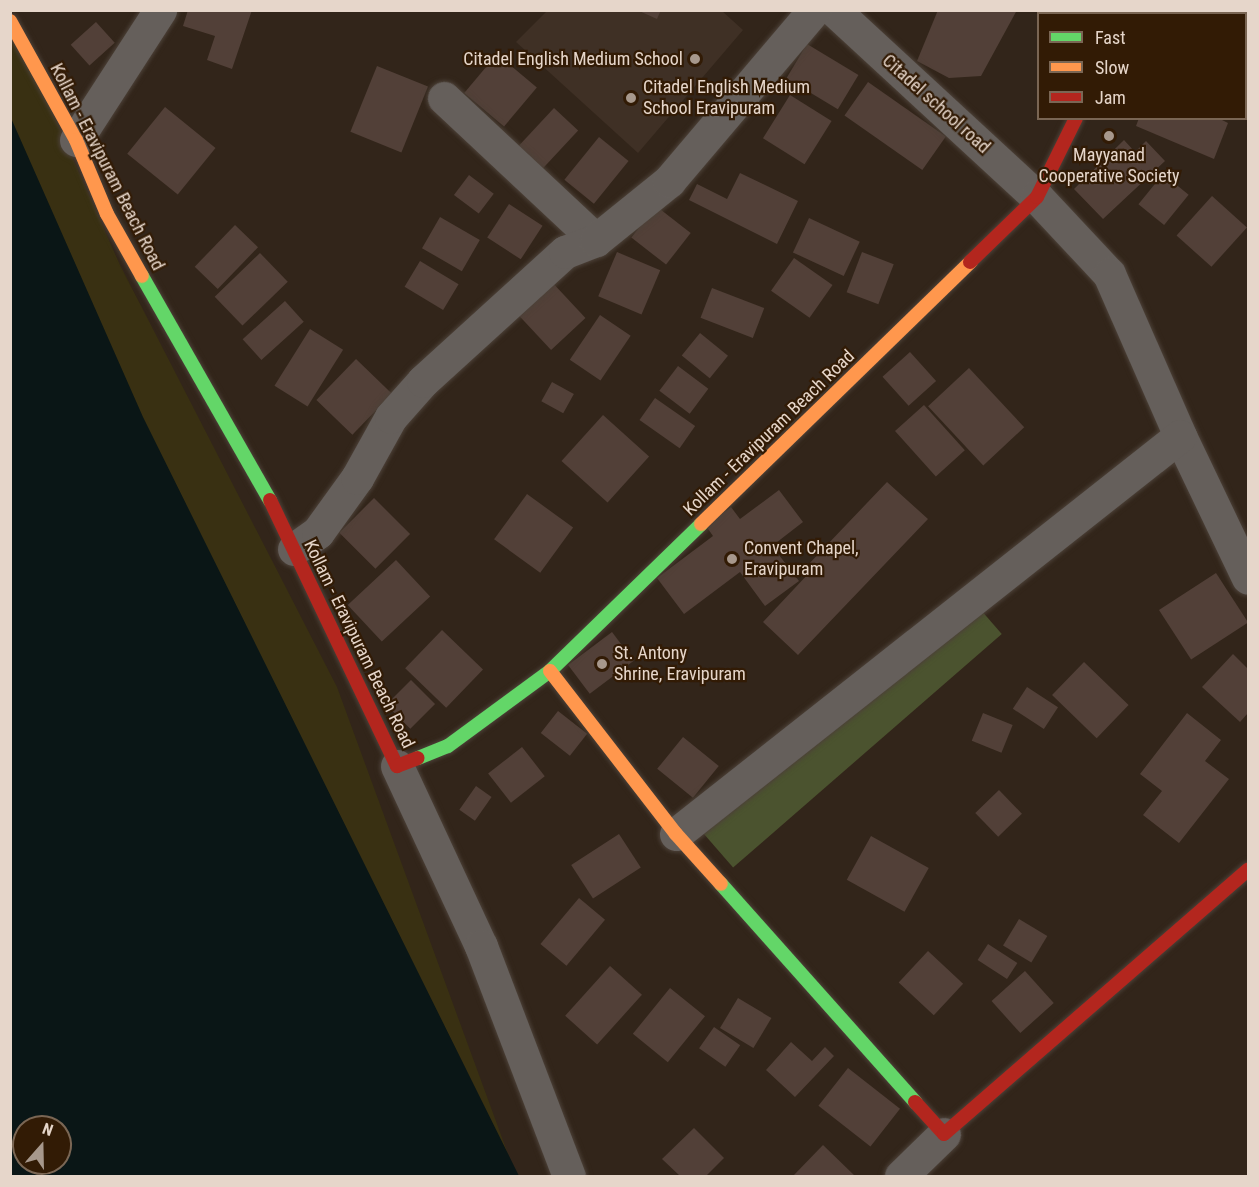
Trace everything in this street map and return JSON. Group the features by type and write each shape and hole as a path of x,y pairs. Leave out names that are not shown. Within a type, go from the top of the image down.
{"main road":[{"name":"Kollam - Eravipuram Beach Road","path":"10,21 76,140 107,214 276,510 397,766 448,746 550,671 1038,197 1075,120"},
{"path":"550,671 676,834 944,1134 1248,870"}],"street":[{"path":"76,140 160,10"},
{"path":"294,549 318,532 357,478 392,417 423,381 565,252 596,240 669,181 814,10"},
{"name":"Citadel school road","path":"834,10 1038,197 1109,274 1180,436 1248,578"},
{"path":"444,98 596,240"},
{"path":"676,834 1180,436"},
{"path":"397,766 481,946 569,1176"},
{"path":"901,1176 944,1134"}],"shaded area":[{"name":"Citadel English Medium School Eravipuram","path":"547,11 722,11 743,30 638,153 516,42"},
{"path":"11,118 143,417 519,1176 11,1176"}],"green space":[{"path":"967,594 1002,634 733,868 698,828"}],"sand":[{"path":"10,17 120,265 337,687 516,1176 11,281"}],"building":[{"path":"188,10 252,10 232,69 207,60 215,36 183,26"},
{"path":"637,10 661,10 657,19"},
{"path":"938,10 1017,10 981,76 949,78 917,61"},
{"path":"96,22 115,43 89,66 71,45"},
{"path":"807,44 858,75 838,109 786,78"},
{"path":"497,54 537,87 504,126 464,93"},
{"path":"377,66 428,87 401,152 350,132"},
{"path":"868,82 946,136 922,170 844,116"},
{"path":"790,95 832,121 805,164 763,138"},
{"path":"165,107 216,148 178,195 127,154"},
{"path":"554,108 578,131 539,172 515,150"},
{"path":"1138,120 1222,120 1228,123 1214,159 1136,126"},
{"path":"599,137 629,161 594,204 564,180"},
{"path":"1124,140 1135,152 1146,141 1165,161 1103,219 1074,189"},
{"path":"740,173 798,201 777,244 689,200 697,184 727,199"},
{"path":"1163,174 1189,195 1164,225 1138,204"},
{"path":"469,175 494,194 479,214 454,195"},
{"path":"1212,196 1247,227 1211,267 1177,235"},
{"path":"509,204 543,226 521,259 487,238"},
{"path":"656,206 691,233 666,265 631,238"},
{"path":"440,217 480,240 462,271 422,248"},
{"path":"809,218 860,242 844,276 793,252"},
{"path":"235,225 258,247 218,289 195,267"},
{"path":"617,252 660,270 642,315 598,296"},
{"path":"862,252 894,264 878,304 847,292"},
{"path":"260,253 288,282 242,326 215,297"},
{"path":"794,258 833,285 810,318 771,291"},
{"path":"420,261 459,284 443,310 405,287"},
{"path":"550,280 585,318 551,350 516,312"},
{"path":"712,288 764,308 753,338 701,318"},
{"path":"285,301 304,322 261,360 243,339"},
{"path":"600,315 631,336 600,380 570,360"},
{"path":"310,329 343,350 308,406 274,386"},
{"path":"700,333 728,356 710,378 682,356"},
{"path":"910,352 936,381 909,406 883,377"},
{"path":"356,359 392,394 352,435 316,400"},
{"path":"678,366 708,389 690,414 659,391"},
{"path":"969,368 1024,427 983,465 928,406"},
{"path":"552,382 574,394 563,413 541,401"},
{"path":"655,398 695,426 680,448 640,420"},
{"path":"924,405 965,450 936,476 895,431"},
{"path":"603,415 649,456 608,503 562,461"},
{"path":"887,482 928,519 798,655 763,622 809,573 805,568"},
{"name":"Convent Chapel, Eravipuram","path":"779,490 803,522 772,546 799,581 765,606 740,572 684,614 657,578 713,536 706,526 731,507 740,519"},
{"path":"527,494 573,528 540,573 494,539"},
{"path":"374,498 410,534 375,569 339,533"},
{"path":"396,560 430,597 382,642 348,605"},
{"path":"1216,573 1248,623 1191,660 1159,610"},
{"path":"442,630 483,670 446,708 405,668"},
{"name":"St. Antony Shrine, Eravipuram","path":"612,632 634,661 590,694 568,665"},
{"path":"1233,654 1248,669 1248,713 1240,722 1202,687"},
{"path":"1084,662 1129,705 1097,738 1052,695"},
{"path":"411,680 435,704 410,729 386,705"},
{"path":"1027,687 1058,707 1044,729 1013,709"},
{"path":"558,711 587,734 570,756 541,733"},
{"path":"983,713 1013,725 1001,753 972,741"},
{"path":"1187,713 1221,740 1205,761 1229,779 1179,843 1143,815 1162,791 1140,774"},
{"path":"683,737 719,766 693,798 657,769"},
{"path":"522,747 545,776 511,803 488,773"},
{"path":"476,786 492,797 475,821 459,810"},
{"path":"999,790 1022,814 998,837 975,813"},
{"path":"619,834 641,868 593,899 571,865"},
{"path":"871,836 929,868 904,912 847,880"},
{"path":"579,898 605,920 566,966 540,944"},
{"path":"1019,919 1047,936 1031,963 1003,946"},
{"path":"988,944 1017,963 1007,979 978,960"},
{"path":"928,951 963,984 934,1015 899,982"},
{"path":"610,966 642,995 597,1045 565,1016"},
{"path":"1025,971 1054,1003 1020,1033 992,1001"},
{"path":"670,988 705,1016 668,1062 633,1034"},
{"path":"738,998 771,1018 753,1048 720,1028"},
{"path":"714,1027 740,1045 725,1067 699,1048"},
{"path":"791,1042 812,1061 825,1047 834,1056 795,1097 766,1070"},
{"path":"848,1068 900,1109 870,1146 818,1106"},
{"path":"694,1128 724,1158 706,1176 680,1176 662,1159"},
{"path":"823,1145 855,1176 793,1176"}],"traffic: fast":[{"path":"142,276 270,500"},
{"path":"418,758 448,746 550,671 701,524"},
{"path":"721,884 915,1102"}],"traffic: slow":[{"path":"10,21 76,140 107,214 142,276"},
{"path":"701,524 970,262"},
{"path":"550,671 676,834 721,884"}],"traffic: jam":[{"path":"970,262 1037,197 1075,120"},
{"path":"270,500 397,766 418,758"},
{"path":"915,1102 944,1134 1248,870"}],"place":[{"name":"Citadel English Medium School","path":"695,59"},
{"name":"Citadel English Medium School Eravipuram","path":"631,98"},
{"name":"Mayyanad Cooperative Society","path":"1109,136"},
{"name":"Convent Chapel, Eravipuram","path":"732,559"},
{"name":"St. Antony Shrine, Eravipuram","path":"602,664"}]}
